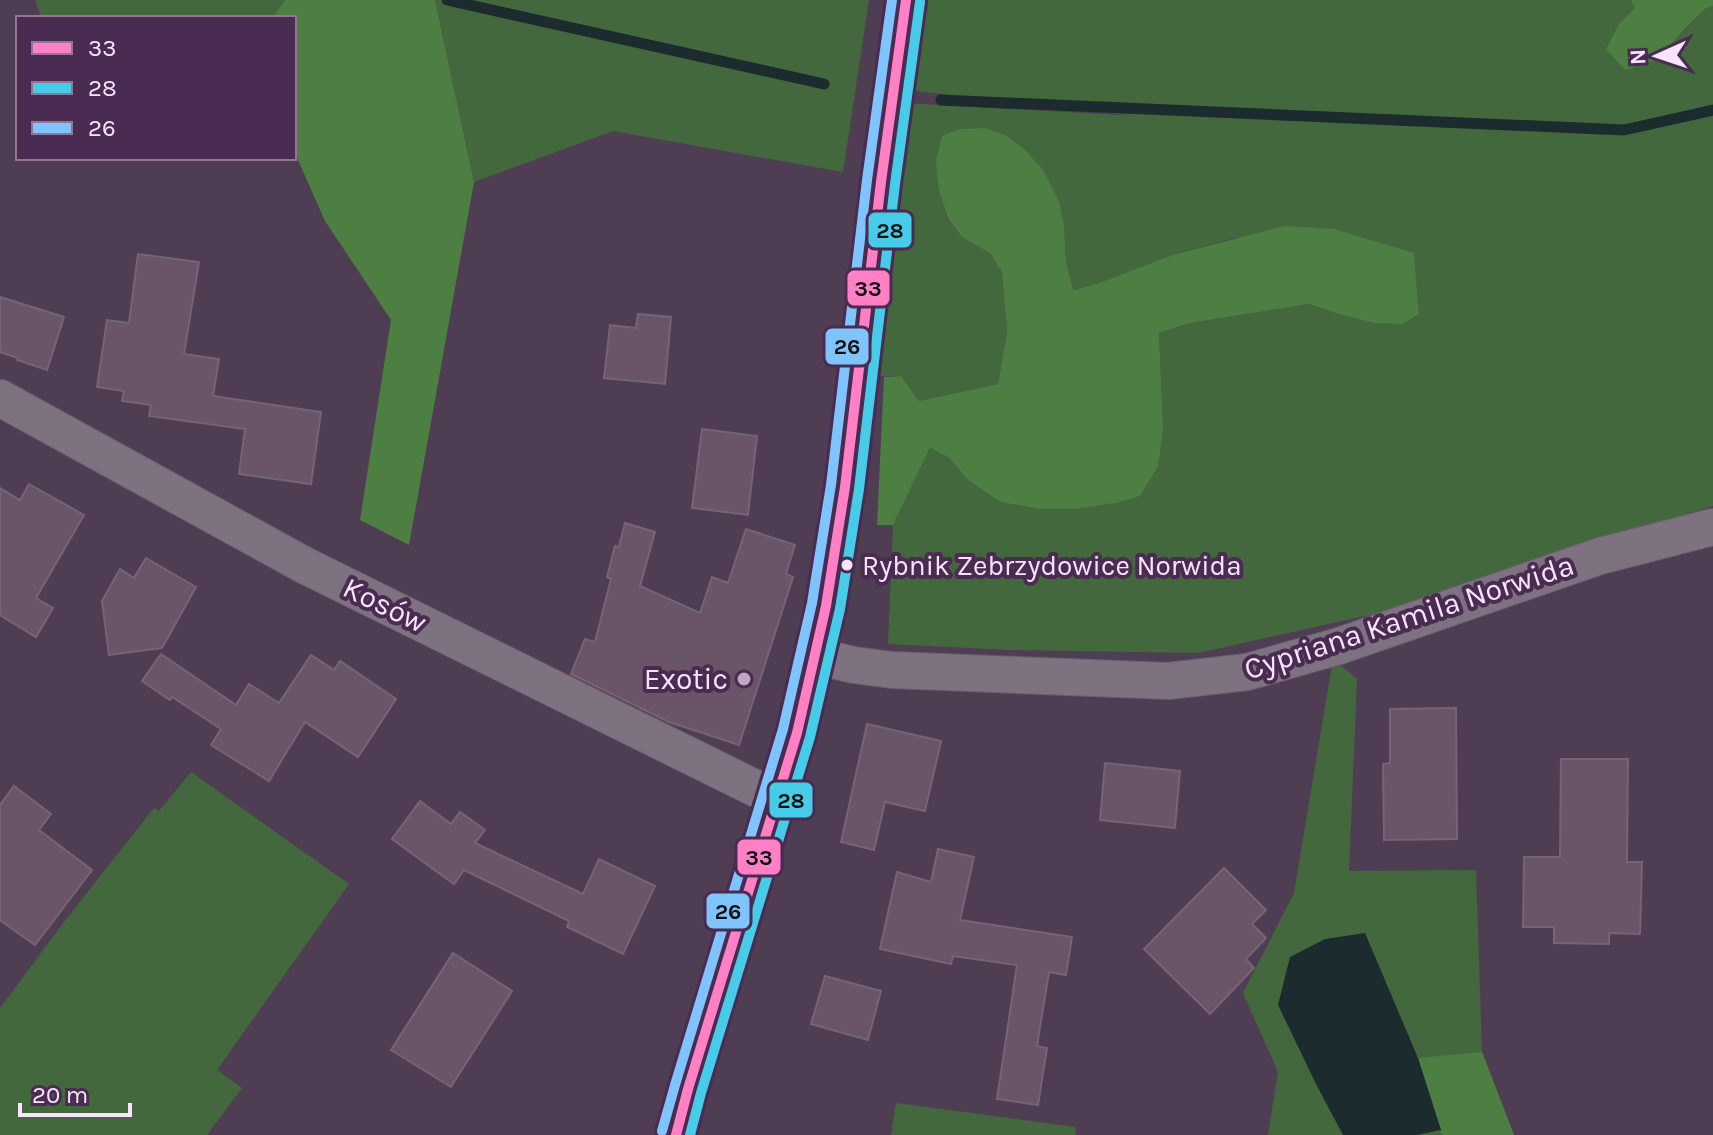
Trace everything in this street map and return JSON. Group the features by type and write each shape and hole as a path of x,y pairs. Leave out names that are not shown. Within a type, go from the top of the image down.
{"street":[{"path":"676,1135 797,733 815,656 845,487 906,0"},
{"name":"Kosów","path":"0,398 304,565 777,799"},
{"name":"Cypriana Kamila Norwida","path":"815,656 892,670 1138,680 1168,681 1247,672 1339,646 1600,556 1713,527"}],"green space":[{"path":"35,0 285,0 273,16 41,16"},
{"path":"285,0 435,0 474,182 409,545 360,520 391,320 325,221 296,156 296,16 273,16"},
{"path":"435,0 869,0 843,172 613,131 474,182"},
{"path":"924,0 1631,0 1636,8 1619,24 1658,59 1705,9 1713,6 1713,506 1392,610 1198,653 1011,650 888,644 893,525 930,448 948,457 968,480 1000,502 1039,509 1075,509 1140,496 1158,467 1162,408 1159,333 1190,323 1309,304 1339,314 1419,313 1414,254 1235,238 1172,255 1072,290 1059,201 1044,171 939,191 948,220 962,237 991,254 1002,273 1007,331 998,384 919,401 901,376 879,376 876,357 903,103 1137,116 907,90"},
{"path":"1631,0 1713,0 1713,6 1705,9 1658,59 1625,70 1606,49 1619,24 1635,8"},
{"path":"986,128 1007,136 1044,171 1059,201 1066,262 1073,290 1172,255 1285,226 1334,229 1414,253 1419,314 1402,324 1375,323 1309,304 1190,323 1159,333 1163,429 1158,467 1140,496 1075,509 1039,509 1000,502 968,480 948,457 930,448 893,525 877,525 884,377 901,376 919,401 998,384 1007,331 1002,273 991,254 962,237 948,219 939,191 936,160 942,136 960,129"},
{"path":"1333,659 1357,679 1349,871 1476,870 1482,1052 1514,1135 1268,1135 1278,1072 1243,993 1294,893"},
{"path":"191,772 349,884 217,1070 242,1088 207,1135 0,1135 0,1008 154,808 159,811"},
{"path":"1482,1052 1514,1135 1442,1135 1418,1058"},
{"path":"896,1103 1075,1127 1076,1135 891,1135"}],"shaded area":[{"path":"1365,933 1418,1058 1441,1130 1417,1135 1343,1135 1278,1005 1290,957 1325,939"}],"building":[{"path":"138,254 199,262 184,354 219,359 213,396 321,412 311,484 239,474 245,429 149,416 151,405 122,401 124,391 97,387 107,320 129,323"},
{"path":"0,297 64,317 47,370 0,352"},
{"path":"638,314 671,317 665,384 604,378 610,325 636,328"},
{"path":"702,429 757,436 748,515 692,508"},
{"path":"29,484 84,515 36,598 53,608 36,637 0,615 0,488 20,500"},
{"path":"625,523 655,532 640,586 700,613 712,577 728,583 746,529 795,545 786,574 793,577 739,745 669,722 571,674 585,639 595,642 611,579 607,577"},
{"path":"146,558 196,587 162,648 109,655 102,601 120,569 134,578"},
{"path":"161,654 236,705 249,684 279,703 311,655 334,670 340,661 396,699 358,757 305,722 269,781 211,745 221,729 142,681"},
{"path":"1456,708 1457,839 1384,840 1383,764 1390,763 1390,709"},
{"path":"867,724 941,741 925,811 885,802 874,850 841,842"},
{"path":"1561,759 1628,759 1627,862 1642,862 1640,934 1609,933 1609,944 1554,943 1554,927 1523,927 1524,857 1560,857"},
{"path":"1105,763 1180,771 1175,828 1100,820"},
{"path":"14,786 51,814 39,830 92,870 35,945 0,920 0,805"},
{"path":"420,801 451,824 460,812 485,830 475,843 583,894 599,859 655,886 623,954 567,927 569,921 464,870 454,884 392,839"},
{"path":"938,849 974,857 960,920 1072,937 1066,975 1049,972 1037,1046 1047,1048 1038,1105 997,1099 1017,965 953,956 951,964 880,949 897,872 931,882"},
{"path":"1224,868 1266,910 1252,924 1266,938 1246,959 1254,968 1210,1014 1144,949"},
{"path":"453,953 512,991 451,1087 391,1050"},
{"path":"825,976 881,991 868,1040 811,1024"}],"waterway":[{"path":"447,0 824,84"},
{"path":"941,100 1624,130 1713,110"}],"transit line":[{"name":"26","path":"662,1131 783,729 812,603 831,485 892,0"},
{"name":"33","path":"676,1135 797,733 826,606 845,487 906,0"},
{"name":"28","path":"690,1135 810,737 840,609 859,489 920,2"}],"place":[{"name":"Rybnik Zebrzydowice Norwida","path":"847,565"},
{"name":"Exotic","path":"744,679"}]}
